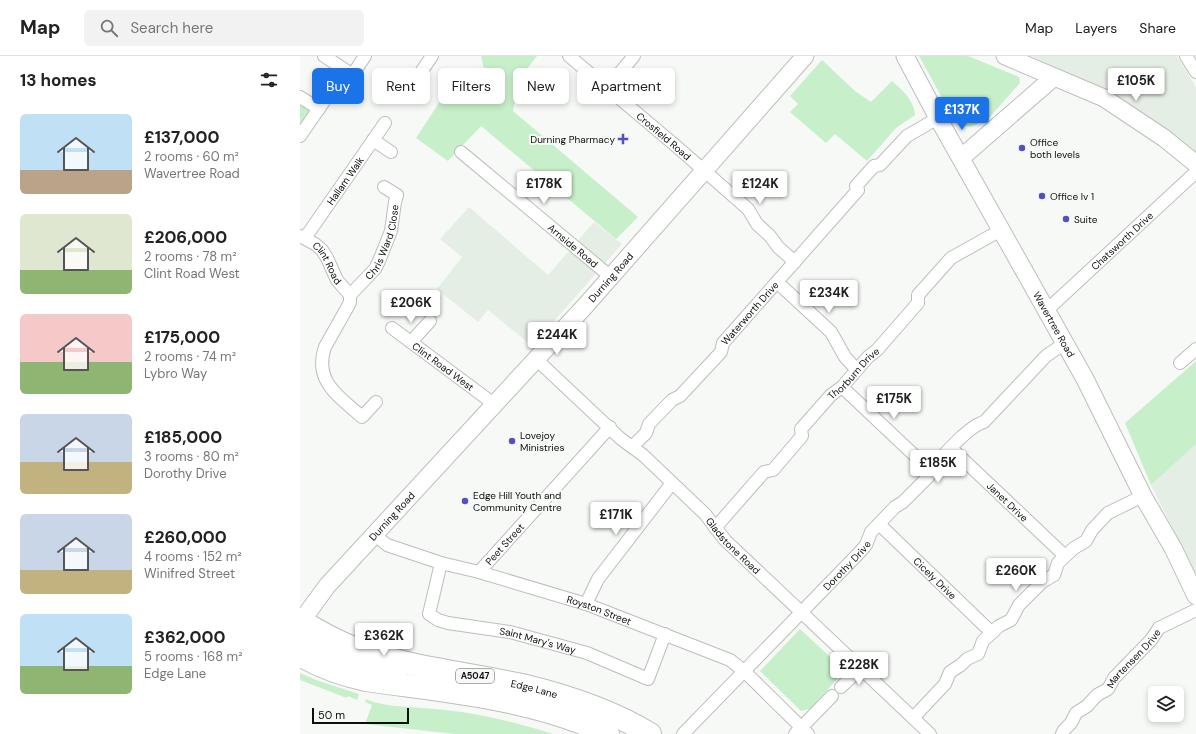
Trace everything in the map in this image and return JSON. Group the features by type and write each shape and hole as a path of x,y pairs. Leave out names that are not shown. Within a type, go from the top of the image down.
{"highway":[{"name":"Edge Lane","path":"300,625 364,652 413,665 525,686 554,694 596,708 650,734"},
{"name":"Edge Lane","path":"300,655 347,676 366,680 497,698 563,717 608,734"}],"main road":[{"name":"Durning Road","path":"300,625 321,593 611,277 703,170 805,56"},
{"name":"Wavertree Road","path":"906,56 938,118 1065,343 1143,496 1173,548 1196,596"},
{"path":"1005,56 1104,98 1164,138 1196,164"},
{"path":"961,158 1054,77"},
{"path":"300,625 304,642 310,646 345,661 391,674 424,679 449,692"}],"street":[{"path":"324,56 342,68"},
{"path":"357,68 365,56"},
{"path":"424,68 432,56"},
{"name":"Crosfield Road","path":"569,56 583,68"},
{"path":"624,68 634,56"},
{"path":"1186,56 1196,72"},
{"path":"300,97 319,109"},
{"path":"300,136 322,104"},
{"name":"Crosfield Road","path":"626,104 748,209 757,224 770,236 778,247 795,262"},
{"name":"Waterworth Drive","path":"632,447 646,433 649,424 672,400 680,396 721,352 723,343 858,190 856,186 874,166 880,165 907,136 938,118"},
{"name":"Hallam Walk","path":"302,237 385,123"},
{"path":"373,140 391,152"},
{"name":"Arnside Road","path":"462,152 611,277"},
{"name":"Chatsworth Drive","path":"1047,310 1196,172"},
{"name":"Chris Ward Close","path":"350,295 380,261 391,231 397,195 384,187"},
{"name":"Thorburn Drive","path":"715,528 764,472 773,470 802,436 801,429 856,369 877,350 918,303 918,295 951,258 1001,230"},
{"name":"Clint Road","path":"302,237 315,244 322,250 337,280 350,295"},
{"path":"777,282 831,332 845,357 856,369"},
{"path":"350,295 350,302 322,354 323,377 333,391 362,417 376,402"},
{"path":"411,342 430,321"},
{"name":"Clint Road West","path":"392,328 494,404"},
{"name":"Dorothy Drive","path":"683,734 866,545 871,532 895,507 903,502 928,477 930,470 951,448 976,424 984,422 1046,356 1065,343"},
{"path":"1180,363 1196,349"},
{"name":"Gladstone Road","path":"536,359 621,439 643,454 705,514 725,540 930,734"},
{"path":"842,386 930,470"},
{"name":"Peet Street","path":"479,572 610,428"},
{"name":"Janet Drive","path":"951,448 1065,556"},
{"path":"586,604 598,579 672,483"},
{"path":"913,718 945,684 950,672 967,659 978,654 983,641 999,626 1011,620 1019,605 1042,582 1054,575 1058,563 1074,548 1086,541 1092,530 1108,513 1143,496"},
{"name":"Cicely Drive","path":"879,524 992,633"},
{"name":"Royston Street","path":"374,534 387,545 441,563 479,572 586,604 730,660 744,671 802,732 832,696"},
{"name":"Saint Mary's Way","path":"441,563 429,614 438,620 448,623 510,632 587,653 648,679 665,634"},
{"name":"Martensen Drive","path":"1062,734 1071,723 1076,713 1087,706 1097,695 1108,689 1114,678 1152,640 1159,628 1196,610"},
{"path":"841,687 860,668"}],"shaded area":[{"path":"1031,56 1177,56 1196,87 1196,152 1140,113 1077,77"},
{"path":"469,207 548,275 594,222 622,244 532,346 488,310 478,322 437,289 462,257 440,239"},
{"path":"1196,444 1196,575 1151,485"}],"green space":[{"path":"481,56 537,56 528,68 513,68 513,104 514,104 513,111 638,217 616,239 481,126 448,161 416,138 438,104 505,104 505,68 484,68"},
{"path":"919,56 968,56 1019,77 1020,83 987,120 970,127 956,123"},
{"path":"822,60 855,91 871,102 892,81 910,100 915,115 896,128 867,161 835,134 826,143 790,112 798,104 790,96"},
{"path":"300,101 309,108 310,114 300,129"},
{"path":"1196,361 1196,444 1151,485 1125,423"},
{"path":"800,629 843,669 840,676 810,709 801,711 760,671"},
{"path":"300,673 316,680 359,694 357,700 348,696 347,698 300,680"},
{"path":"366,699 393,706 436,709 486,716 553,734 455,734 365,724 372,705 365,702"}],"place":[{"name":"Durning Pharmacy","path":"623,139"},
{"name":"Office both levels","path":"1022,148"},
{"name":"Office lv 1","path":"1042,196"},
{"name":"Suite","path":"1066,219"},
{"name":"Lovejoy Ministries","path":"512,441"},
{"name":"Edge Hill Youth and Community Centre","path":"465,501"}]}
